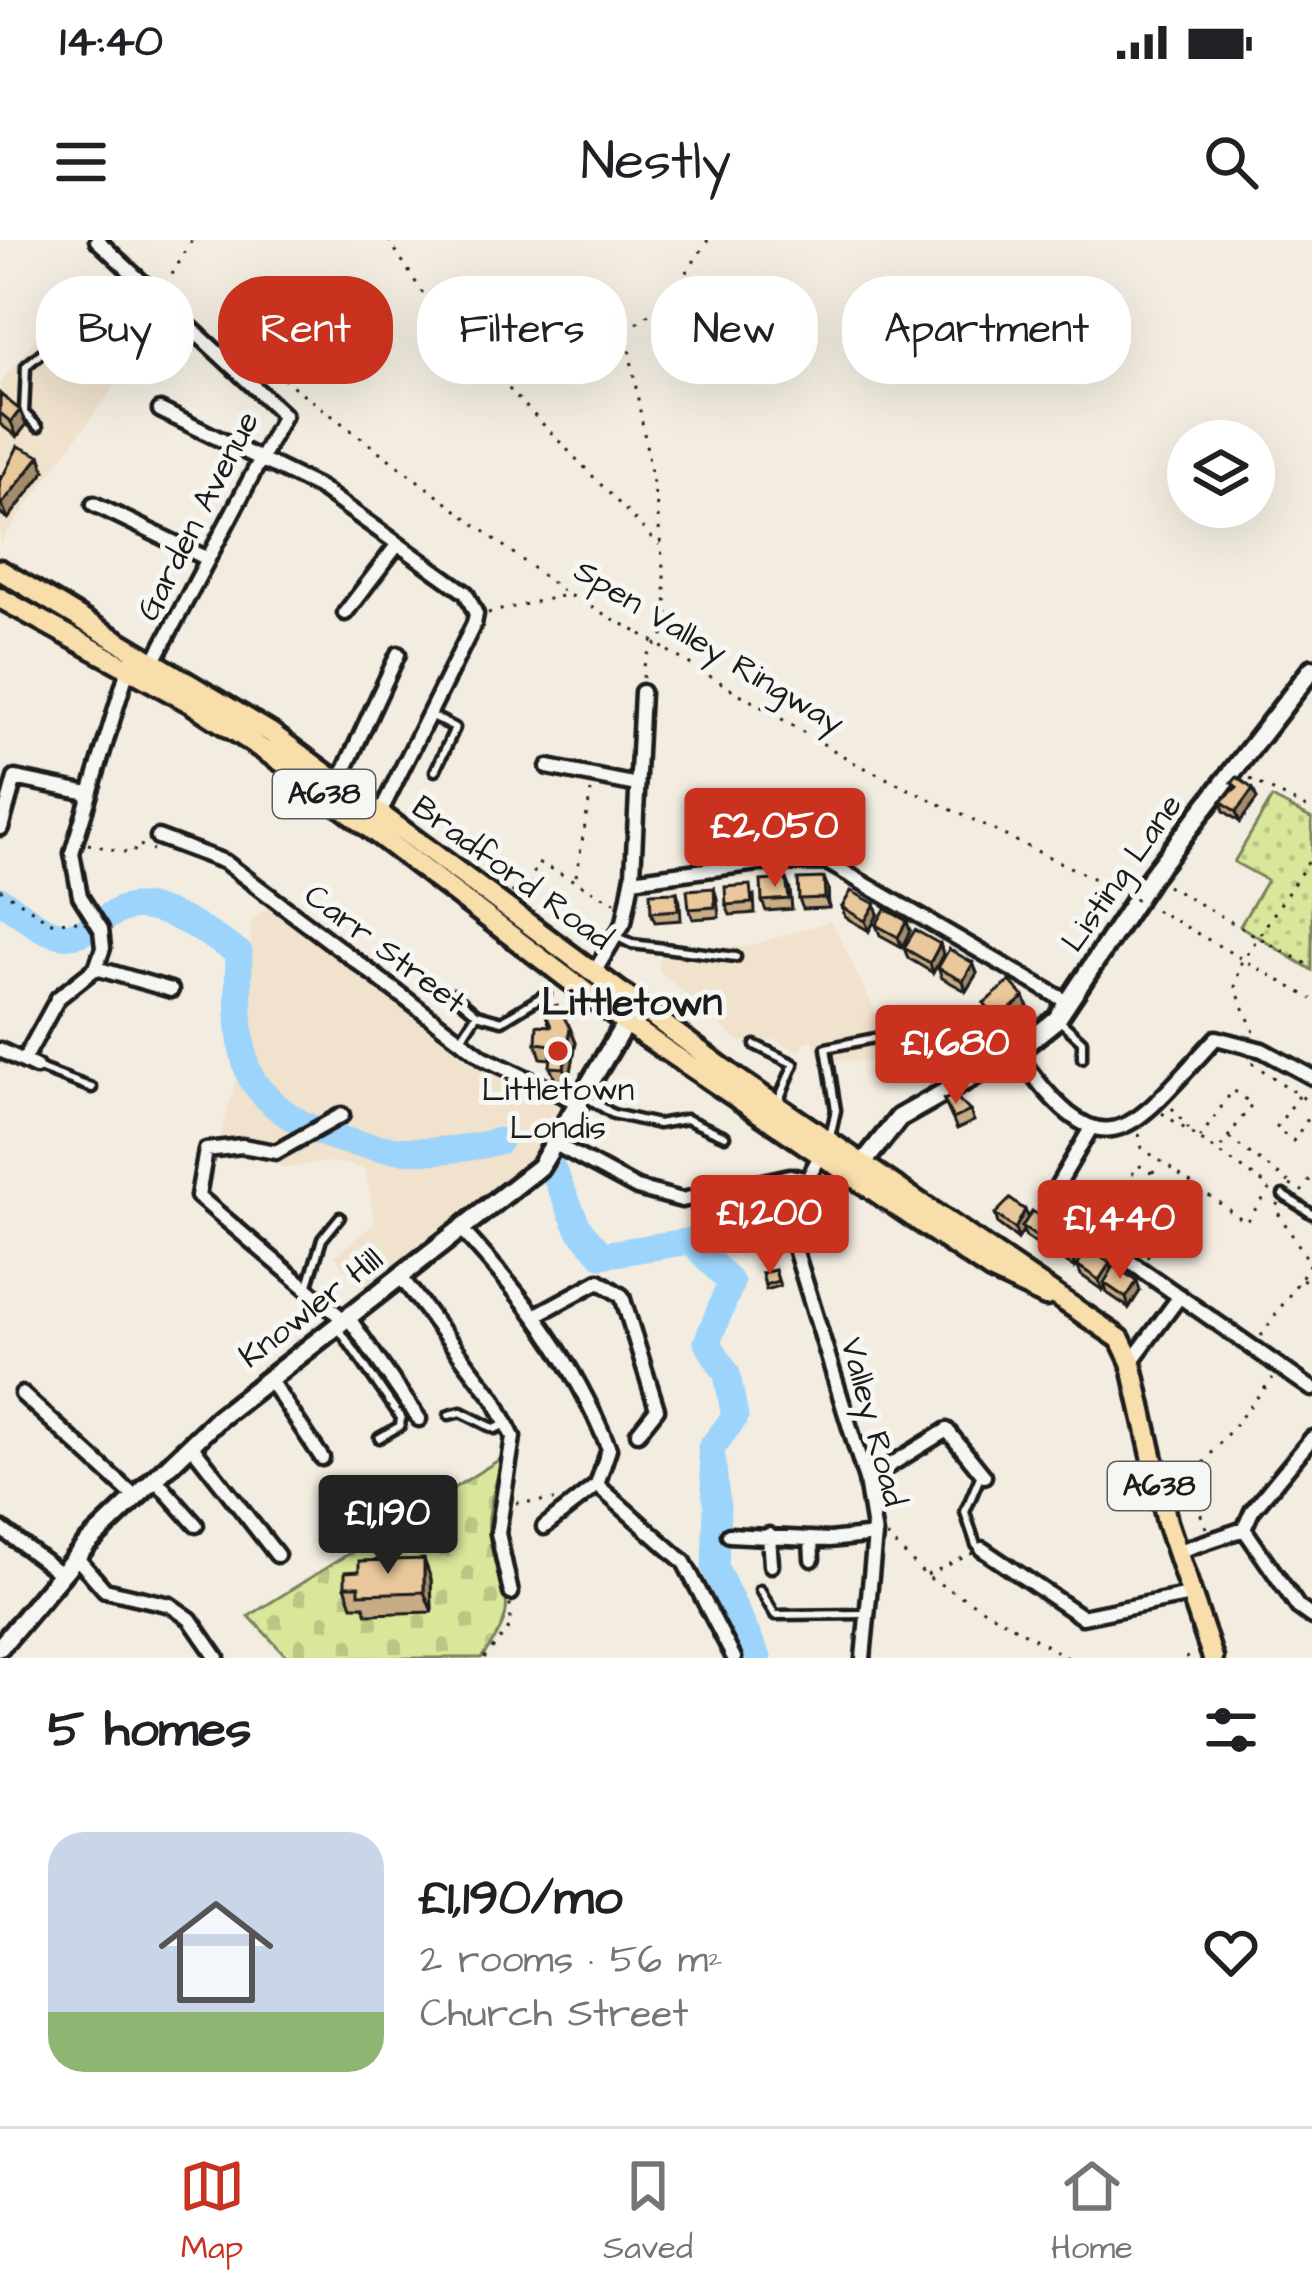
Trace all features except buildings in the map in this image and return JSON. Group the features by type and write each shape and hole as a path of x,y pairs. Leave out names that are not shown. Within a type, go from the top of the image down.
{"main road":[{"name":"Bradford Road","path":"0,570 131,660"},
{"name":"Bradford Road","path":"0,598 272,733 777,1106 824,1148"},
{"name":"Bradford Road","path":"149,670 285,764 626,1023 857,1170 991,1270 1098,1322 1120,1339 1131,1362 1177,1552 1213,1658"}],"street":[{"name":"Garden Avenue","path":"97,240 135,276"},
{"name":"Garden Avenue","path":"194,332 218,354"},
{"name":"Garden Avenue","path":"149,670 284,415 250,384"},
{"path":"160,410 320,488 466,593 475,619 380,813"},
{"path":"94,504 206,558"},
{"path":"345,613 398,544"},
{"path":"339,782 398,654"},
{"path":"96,968 96,920 73,875 75,839 131,660"},
{"name":"Listing Lane","path":"857,1170 899,1118 1016,1052 1057,1019 1151,877 1312,669"},
{"path":"595,971 616,936 632,880 642,692"},
{"path":"548,767 638,785"},
{"path":"1,828 15,778 88,794"},
{"path":"753,811 757,863"},
{"name":"Carr Street","path":"156,844 225,862 484,1058 583,1100"},
{"path":"632,880 757,863 826,862 1069,1003"},
{"path":"96,968 170,991"},
{"path":"0,1050 31,1064 58,998 96,968"},
{"name":"Knowler Hill","path":"0,1647 76,1558 191,1445 268,1379 540,1167 637,1004"},
{"path":"1016,1052 1057,1104 1091,1128 1137,1120 1160,1104 1216,1038 1262,1050 1312,1077"},
{"path":"342,1115 276,1152 242,1146 206,1150 198,1196 343,1321 419,1419"},
{"path":"1091,1128 1056,1188 1060,1213 1312,1389"},
{"path":"556,1145 637,1188 682,1200 790,1176 804,1179"},
{"name":"Valley Road","path":"824,1148 792,1209 793,1242 866,1480 874,1528 863,1658"},
{"path":"461,1228 538,1314 590,1400 610,1449 597,1485 544,1527"},
{"path":"400,1276 494,1399 513,1437 498,1533 511,1593"},
{"path":"538,1314 599,1280 622,1296 657,1409 638,1433"},
{"path":"1131,1362 1180,1296"},
{"path":"268,1379 322,1458"},
{"path":"22,1394 136,1498"},
{"path":"866,1480 946,1430 981,1478"},
{"path":"1177,1552 1244,1529 1252,1511 1312,1438"},
{"path":"191,1445 277,1555"},
{"path":"155,1479 196,1525"},
{"path":"597,1485 684,1562 734,1658"},
{"path":"0,1528 61,1574"},
{"path":"729,1535 811,1539 874,1528"},
{"path":"1244,1529 1298,1607 1312,1617"},
{"path":"769,1534 771,1564"},
{"path":"811,1539 812,1559"},
{"path":"979,1547 1082,1617 1190,1595"},
{"path":"76,1558 105,1590 170,1605 190,1619 217,1658"}],"lane":[{"path":"36,358 26,366 24,413 38,428"},
{"path":"428,715 455,728 435,770"},
{"path":"616,936 632,944 736,957"},
{"path":"453,994 477,1014 502,1021 546,994"},
{"path":"460,1040 477,1014"},
{"path":"1057,1019 1082,1041 1082,1058"},
{"path":"824,1148 836,1110 826,1048 879,1037"},
{"path":"755,1045 794,1064 777,1106"},
{"path":"31,1064 92,1088"},
{"path":"583,1100 613,1114 658,1124 686,1119 725,1136"},
{"path":"1283,1195 1312,1214"},
{"path":"307,1288 322,1238 340,1217"},
{"path":"343,1321 401,1418 400,1426 379,1438"},
{"path":"449,1415 460,1412 495,1430 506,1423"},
{"path":"979,1547 965,1512 981,1478"},
{"path":"760,1590 775,1615 869,1614"}],"path":[{"path":"171,276 192,240"},
{"path":"389,240 434,311 660,546"},
{"path":"642,692 645,658 669,627 626,331 669,299 708,240"},
{"name":"Spen Valley Ringway","path":"290,384 567,595 855,763 1113,888 1312,999"},
{"path":"475,619 567,595"},
{"path":"1234,771 1312,812"},
{"path":"576,878 593,776"},
{"path":"75,839 133,854 136,844 156,844"},
{"path":"1262,1050 1235,987 1241,963 1312,856"},
{"path":"504,904 517,886 529,888 537,863 576,878 590,892 627,908"},
{"path":"1151,877 1312,967"},
{"path":"0,889 50,922 96,920"},
{"path":"1250,1061 1310,1102 1312,1093"},
{"path":"1199,1139 1233,1090 1252,1103 1217,1151"},
{"path":"1300,1095 1276,1128 1293,1141 1312,1113"},
{"path":"1160,1104 1192,1128 1190,1134"},
{"path":"1160,1104 1190,1134 1283,1195"},
{"path":"1137,1120 1142,1148 1246,1222 1271,1188"},
{"path":"1228,1137 1302,1191 1312,1177"},
{"path":"1248,1172 1258,1159"},
{"path":"1152,1173 1138,1165 1121,1191 1134,1200 1152,1173 1160,1161"},
{"path":"1254,1348 1311,1263 1275,1208 1291,1183"},
{"path":"1139,1269 1194,1185"},
{"path":"1301,1278 1312,1286"},
{"path":"1211,1540 1190,1486 1193,1476 1282,1367"},
{"path":"502,1504 582,1497"},
{"path":"874,1528 926,1576 1068,1658"},
{"path":"926,1576 979,1547"},
{"path":"484,1658 510,1627 511,1593"}],"shaded area":[{"path":"36,339 36,384 116,384 0,543 0,383"},
{"path":"270,905 468,1061 572,1106 528,1168 365,1292 334,1256 375,1223 365,1169 332,1162 284,1168 219,1139 249,1036 251,921"},
{"path":"831,921 879,1019 957,1007 965,1025 912,1052 865,1062 818,1058 813,1040 805,1042 801,1052 775,1040 739,1042 659,971 659,960 680,947 745,947"}],"green space":[{"path":"1272,798 1312,819 1312,970 1240,926 1267,880 1234,862"},
{"path":"502,1458 488,1525 506,1609 481,1658 288,1658 249,1616"}],"waterway":[{"path":"0,900 42,928 67,935 126,908 154,909 239,953 239,1019 247,1069 275,1105 301,1123 332,1137 401,1150 499,1141"},
{"path":"551,1166 579,1229 602,1255 691,1241 731,1283 707,1342 727,1374 735,1417 711,1448 717,1508 715,1568 758,1658"}],"place":[{"name":"Littletown Londis","path":"558,1051"}],"district":[{"name":"Littletown","path":"632,1004"}]}
